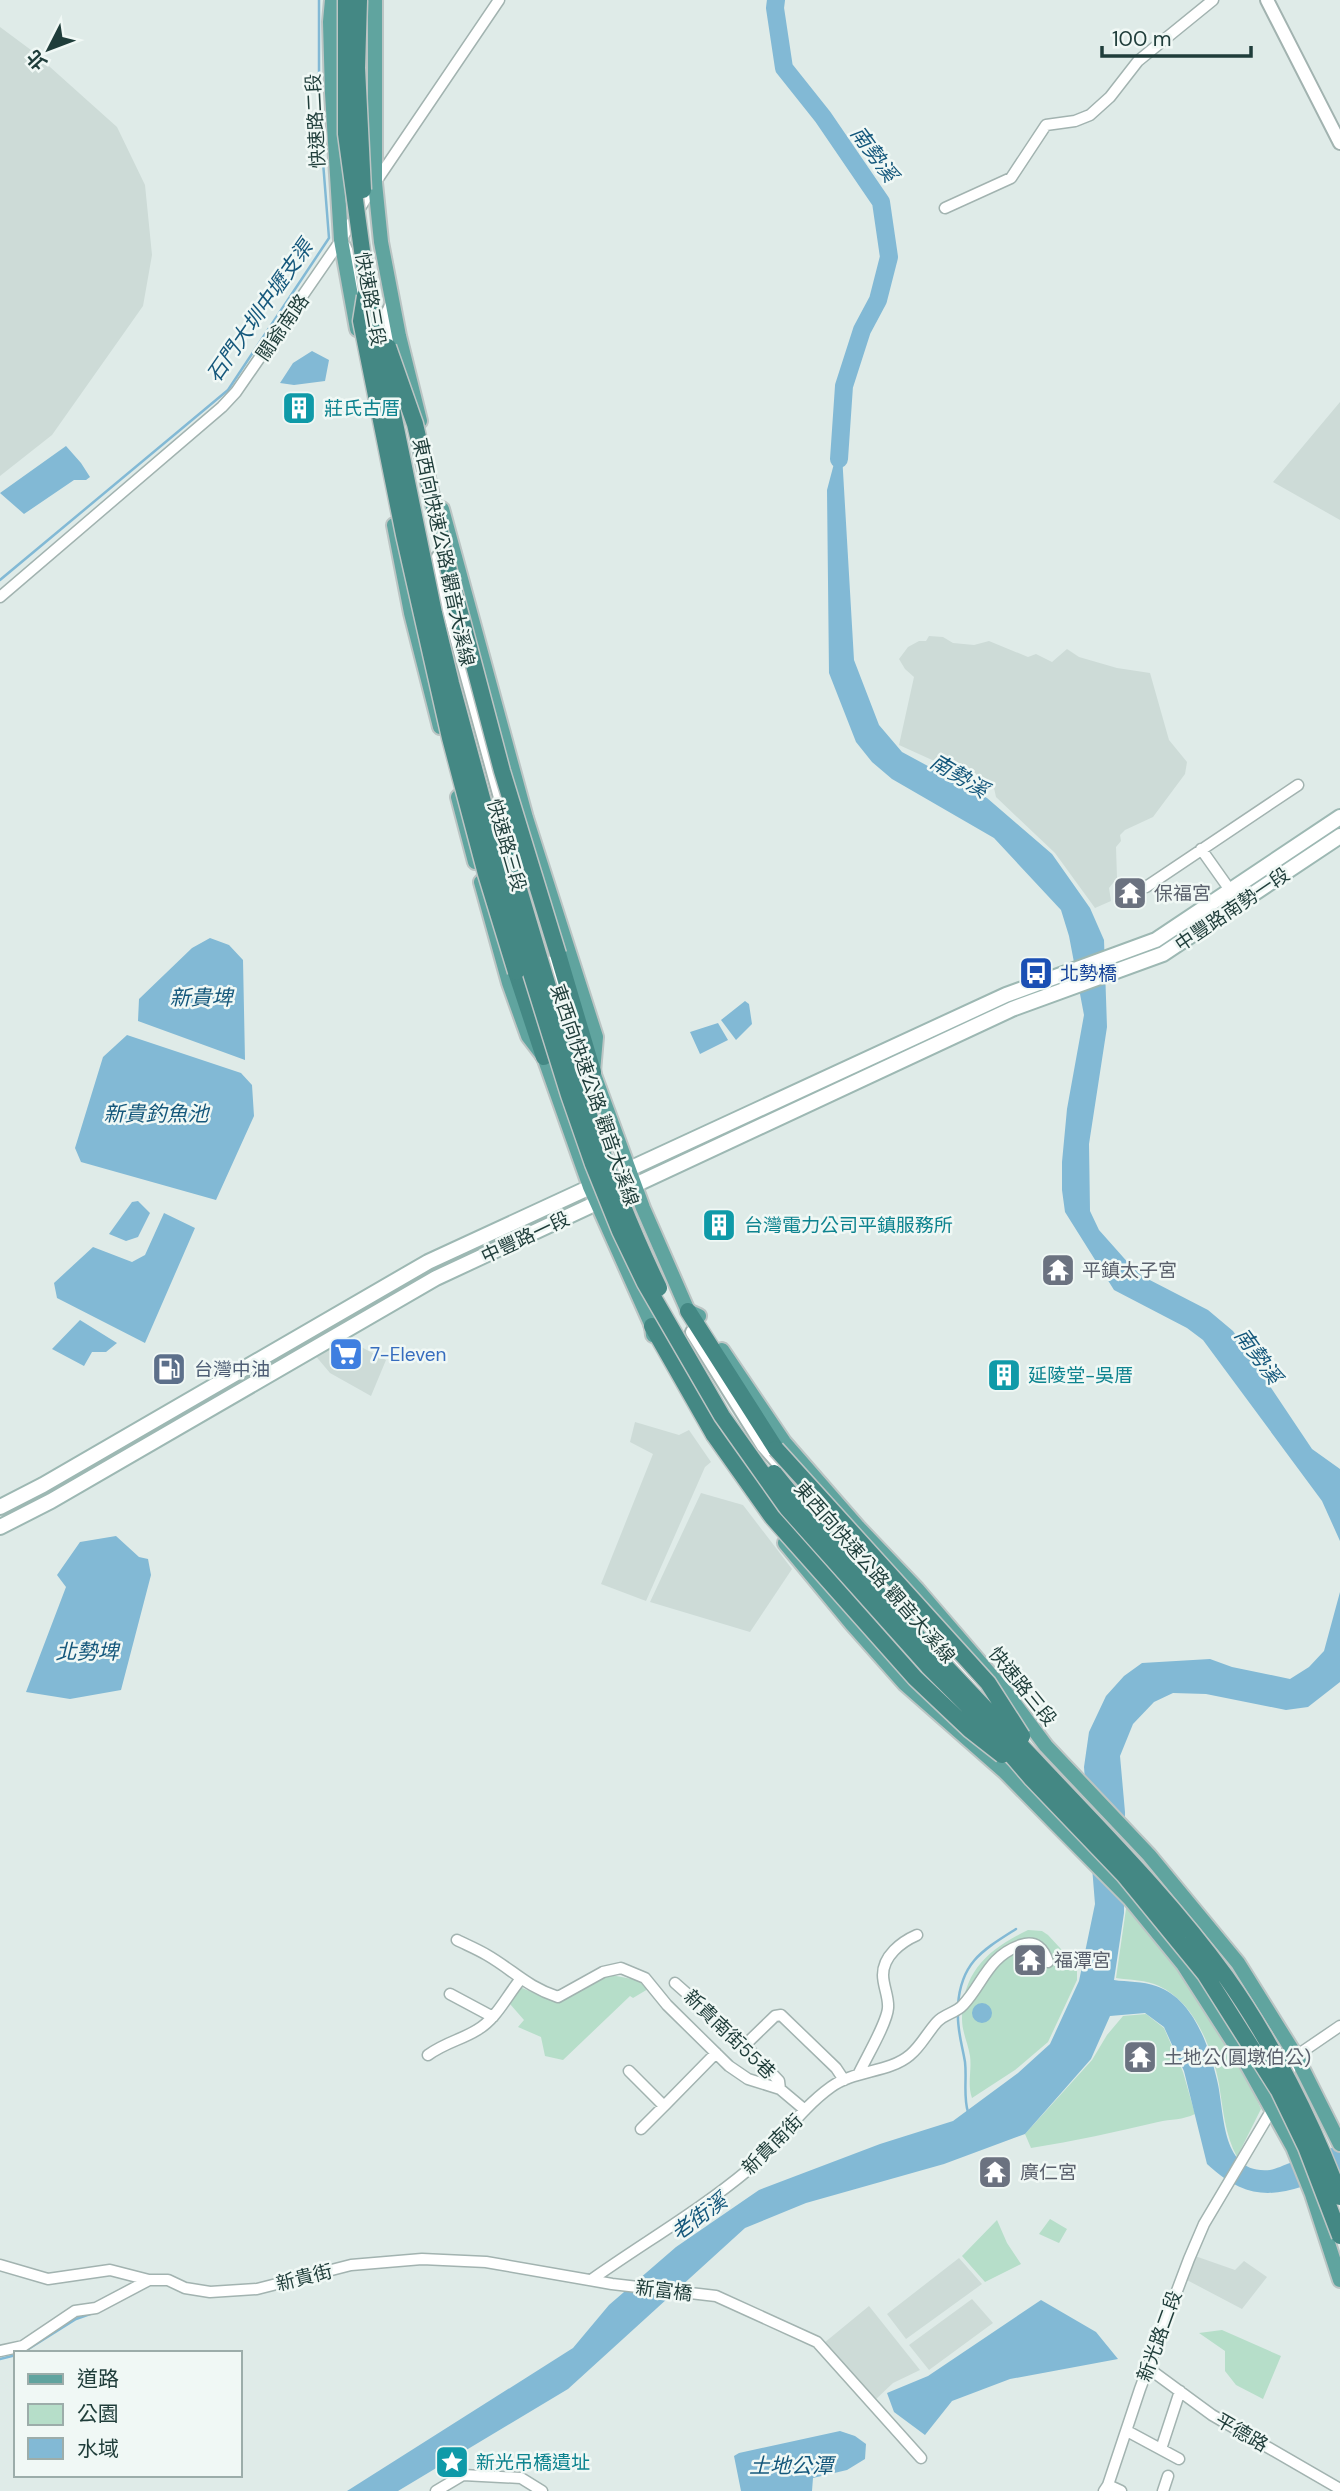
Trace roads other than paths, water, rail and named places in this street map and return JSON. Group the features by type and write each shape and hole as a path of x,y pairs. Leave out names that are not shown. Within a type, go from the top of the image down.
{"highway":[{"name":"東西向快速公路 觀音大溪線","path":"346,0 346,134 367,287 451,683 517,928 593,1164 620,1231 645,1283 722,1416 787,1508 1037,1774 1171,1907 1227,1978 1292,2086 1340,2197"},
{"name":"東西向快速公路 觀音大溪線","path":"359,0 357,68 365,213 374,279 442,616 497,815 590,1115 612,1180 658,1286 720,1394 764,1461 802,1508 1124,1875 1205,1974 1279,2091 1306,2147 1340,2236"},
{"path":"367,287 361,321 416,589 453,750 486,874 544,1057"},
{"path":"386,339 415,424 446,559 502,771 593,1072"},
{"path":"688,1311 776,1449 988,1683 1037,1774"},
{"path":"652,1326 715,1435 772,1517 915,1678 970,1730 1037,1774"}],"main road":[{"name":"快速路二段","path":"332,0 332,93 341,240"},
{"path":"375,0 375,183"},
{"name":"快速路三段","path":"375,183 381,242 393,302 441,502 526,818 596,1037 593,1072 635,1186 688,1311 698,1316 784,1442 858,1527 917,1589 1008,1695 1046,1746"},
{"name":"快速路三段","path":"341,240 411,613 474,831 509,983 528,1036 544,1057 590,1187 652,1326 654,1345 701,1428 751,1500 866,1641 905,1684 1005,1772 1130,1899 1183,1965 1244,2059 1272,2109"},
{"name":"中豐路南勢一段","path":"1114,956 1156,940 1340,817"},
{"name":"中豐路南勢一段","path":"1119,971 1163,954 1340,836"},
{"path":"1230,890 1241,903"},
{"path":"1114,956 1119,971 1070,988 1066,973 1114,956"},
{"name":"中豐路一段","path":"0,1507 43,1485 428,1262 1006,995 1066,973"},
{"name":"中豐路一段","path":"0,1527 51,1501 436,1278 1012,1009 1070,988"},
{"path":"259,1360 269,1375"},
{"path":"1046,1746 1131,1835 1238,1962 1296,2056 1339,2142"},
{"path":"1272,2109 1293,2147 1312,2194 1340,2280"}],"street":[{"name":"關爺南路","path":"0,597 229,399 341,240 375,183 499,0"},
{"path":"945,208 1010,178 1046,125 1075,121 1090,115 1110,97 1138,61 1213,0"},
{"path":"1267,0 1340,144"},
{"name":"快速路三段","path":"341,240 356,270 474,831"},
{"name":"快速路三段","path":"393,302 387,314 447,604 507,823 576,1037 593,1072"},
{"path":"411,613 468,599"},
{"path":"1146,887 1298,785"},
{"path":"474,831 526,818"},
{"path":"1201,849 1230,890"},
{"name":"快速路三段","path":"688,1311 692,1331 762,1446 993,1702 1046,1746"},
{"name":"快速路三段","path":"652,1326 665,1337 714,1425 770,1504 878,1629 963,1716 1005,1772"},
{"path":"866,1641 917,1589"},
{"path":"859,2073 888,2009 883,1976 885,1963 906,1940 917,1935"},
{"path":"457,1940 488,1956 520,1980 558,1997 603,1972 621,1968 645,1978 667,2005 729,2066 748,2079 780,2089 804,2110"},
{"name":"新貴南街","path":"591,2280 719,2193 751,2167 804,2110 834,2085 859,2073 902,2061 922,2043 937,2021 956,2011 987,1968 1012,1949 1029,1943 1036,1944 1044,1952 1048,1962"},
{"path":"428,2055 477,2030 493,2017 520,1980"},
{"name":"新貴南街55巷","path":"675,1983 745,2045 779,2081 780,2089"},
{"path":"450,1994 493,2017"},
{"path":"745,2045 775,2016 781,2015 836,2068 844,2080"},
{"path":"1296,2056 1340,2026"},
{"path":"641,2130 716,2053"},
{"name":"新光路二段","path":"1106,2488 1148,2368 1204,2224 1272,2109 1296,2056"},
{"path":"629,2071 664,2106"},
{"name":"新貴街","path":"0,2265 48,2279 110,2270 149,2280 168,2280 185,2288 211,2292 257,2289 351,2265 422,2259 486,2262 612,2284"},
{"path":"0,2351 23,2346 75,2311 96,2308 149,2280"},
{"name":"新富橋","path":"612,2284 716,2297 817,2342 921,2458"},
{"name":"平德路","path":"1148,2368 1212,2415 1340,2489"},
{"path":"1162,2446 1180,2391"},
{"path":"1127,2431 1180,2459"},
{"path":"436,2491 463,2475 521,2478 542,2491"},
{"path":"1163,2491 1168,2476"},
{"path":"1106,2488 1121,2491"}],"water":[{"path":"312,351 329,360 325,381 294,385 280,383 293,363"},
{"path":"841,437 854,660 879,725 902,752 987,798 1052,854 1090,908 1104,940 1107,1027 1089,1144 1090,1211 1099,1230 1142,1276 1208,1310 1233,1331 1312,1449 1340,1469 1340,1541 1322,1501 1203,1340 1187,1328 1114,1290 1065,1212 1062,1162 1067,1109 1084,1015 1069,936 1061,910 994,838 892,779 872,762 856,742 829,673 827,490"},
{"path":"66,446 90,477 86,480 74,480 24,514 0,493"},
{"name":"新貴埤","path":"210,938 229,945 243,960 245,1060 138,1021 139,999 192,948"},
{"path":"745,1001 749,1004 752,1024 736,1040 721,1020"},
{"path":"718,1023 728,1040 700,1054 690,1032"},
{"name":"新貴釣魚池","path":"127,1035 241,1073 252,1085 254,1116 216,1200 81,1162 75,1148 103,1057"},
{"path":"138,1201 150,1213 138,1237 126,1241 109,1234 132,1202"},
{"path":"164,1213 195,1228 145,1343 57,1298 54,1283 93,1247 132,1262 145,1255"},
{"path":"80,1320 117,1343 106,1352 92,1352 84,1366 52,1349"},
{"name":"北勢埤","path":"116,1536 139,1557 148,1559 151,1575 121,1690 70,1699 26,1692 66,1587 57,1575 80,1542"},
{"path":"1340,1592 1340,1682 1308,1707 1286,1710 1206,1694 1173,1693 1154,1702 1133,1724 1120,1756 1125,1812 1124,1913 1114,1980 1156,1986 1169,1992 1189,2012 1204,2038 1214,2067 1228,2139 1233,2152 1242,2163 1254,2169 1270,2170 1340,2145 1340,2173 1287,2191 1271,2193 1240,2187 1224,2178 1207,2164 1184,2071 1164,2027 1145,2013 1110,2016 1091,2059 1025,2134 944,2164 806,2203 745,2228 568,2389 398,2491 347,2491 573,2348 609,2305 676,2247 759,2190 880,2144 953,2121 1018,2073 1050,2044 1079,1981 1095,1904 1084,1767 1089,1732 1106,1696 1124,1676 1142,1663 1210,1659 1232,1667 1290,1679 1309,1667 1324,1651"},
{"path":"978,2003 986,2003 992,2013 986,2023 978,2023 972,2017 972,2009"},
{"path":"1041,2300 1096,2332 1118,2359 1010,2379 952,2401 925,2435 894,2412 887,2393 928,2376"},
{"name":"土地公潭","path":"840,2431 855,2436 866,2444 865,2459 847,2470 813,2478 812,2491 741,2491 734,2456"}],"waterway":[{"name":"石門大圳中壢支渠","path":"0,580 228,390 329,238 319,111 319,0"},
{"name":"南勢溪","path":"776,0 784,68 823,117 881,202 889,257 878,300 862,330 844,386 839,459"},
{"path":"958,2005 960,1990 969,1968 984,1951 1016,1929"},
{"path":"958,2012 968,2112"},
{"path":"25,2351 76,2319 93,2313"},
{"path":"0,2359 14,2356"}],"place":[{"name":"莊氏古厝","path":"299,408"},
{"name":"保福宮","path":"1130,893"},
{"name":"北勢橋","path":"1036,973"},
{"name":"台灣電力公司平鎮服務所","path":"719,1225"},
{"name":"平鎮太子宮","path":"1058,1270"},
{"name":"7-Eleven","path":"346,1354"},
{"name":"台灣中油","path":"169,1369"},
{"name":"延陵堂-吳厝","path":"1004,1375"},
{"name":"福潭宮","path":"1030,1960"},
{"name":"土地公(圓墩伯公)","path":"1140,2057"},
{"name":"廣仁宮","path":"995,2172"},
{"name":"新光吊橋遺址","path":"452,2462"}],"water label":[{"name":"老街溪","path":"699,2217"}]}
